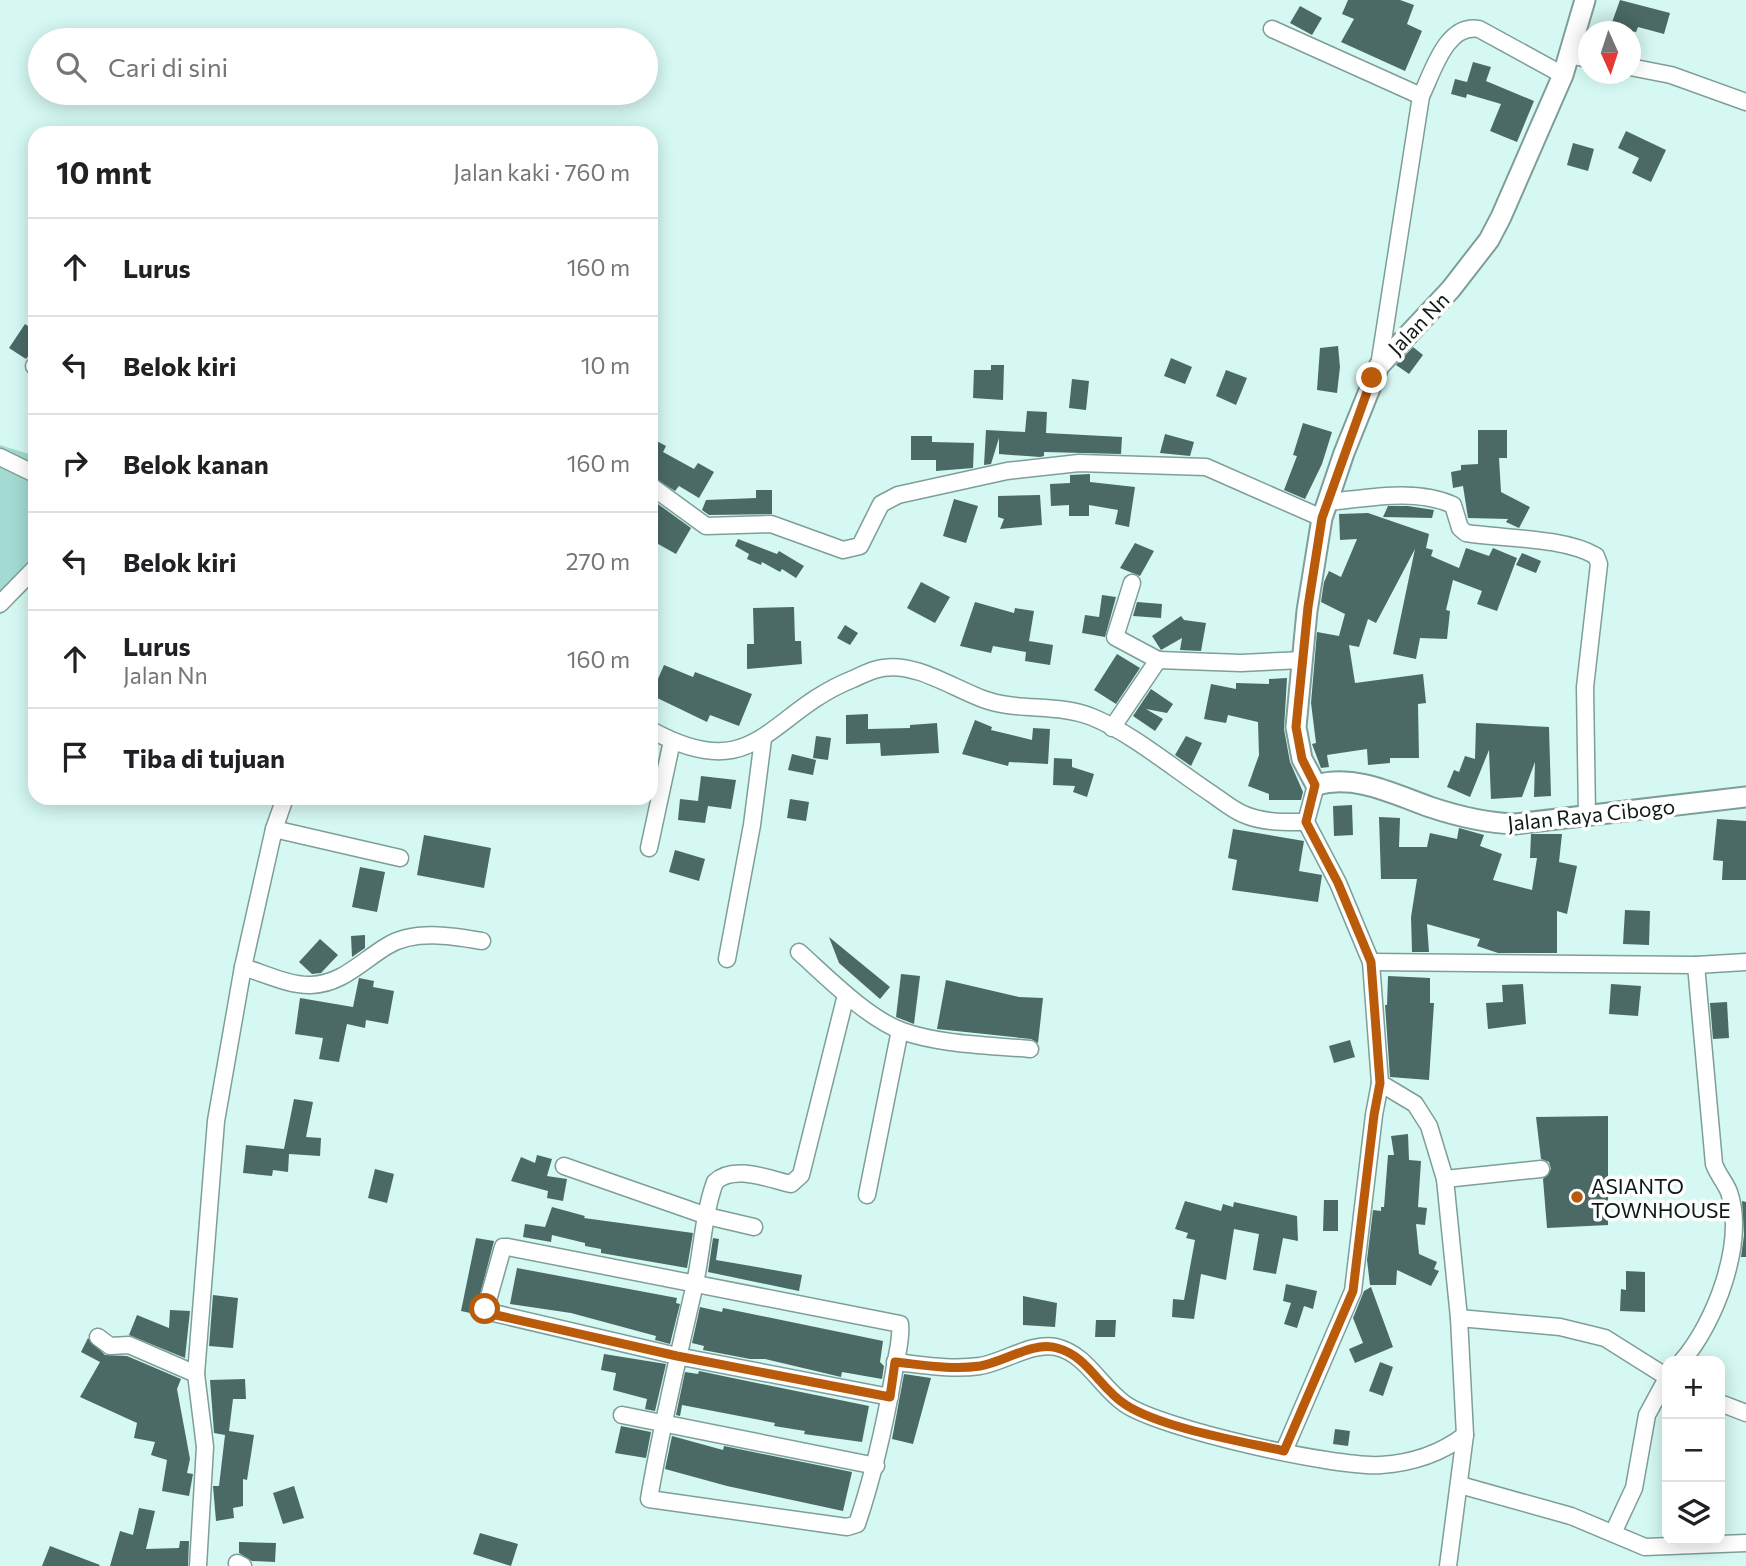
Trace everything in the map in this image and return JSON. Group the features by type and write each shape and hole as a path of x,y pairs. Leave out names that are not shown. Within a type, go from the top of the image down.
{"street":[{"name":"Jalan Nn","path":"1583,21 1585,0"},
{"path":"1379,366 1421,96 1453,35 1470,27 1479,29 1563,75"},
{"path":"1272,29 1421,96"},
{"name":"Jalan Nn","path":"1315,785 1302,759 1296,727 1308,607 1326,510 1359,409 1379,366 1451,289 1489,240 1563,75 1578,58"},
{"path":"1641,69 1671,75 1746,102"},
{"path":"0,457 28,471"},
{"path":"658,491 706,526 782,526 843,550 860,546 875,514 888,499 926,488 1040,466 1191,464 1219,471 1326,510 1410,496 1446,501 1456,509 1460,528 1466,533 1585,549 1596,556 1599,564 1585,687 1587,816"},
{"path":"0,604 28,575"},
{"path":"1132,583 1115,637 1158,660 1241,663 1303,660"},
{"path":"1112,728 1158,660"},
{"path":"658,734 672,741 725,752 742,750 764,739 811,700 835,686 883,667 930,676 1004,705 1042,706 1091,717 1242,814 1277,822 1306,822"},
{"path":"727,960 752,825 764,739"},
{"path":"649,848 672,741"},
{"name":"Jalan Raya Cibogo","path":"1315,785 1325,782 1370,785 1449,813 1494,823 1515,824 1746,797"},
{"path":"1284,1451 1353,1291 1380,1083 1371,962 1338,883 1306,822 1315,785"},
{"path":"198,1566 205,1447 196,1374 216,1121 243,967 274,829 283,805"},
{"path":"274,829 400,858"},
{"path":"243,967 308,986 350,972 387,945 411,937 449,935 482,941"},
{"path":"799,952 846,995 900,1030 943,1041 1030,1049"},
{"path":"1371,962 1696,965 1746,962"},
{"path":"1686,1356 1696,1345 1733,1268 1734,1219 1729,1192 1719,1180 1714,1164 1696,965"},
{"path":"846,995 801,1175 791,1184 741,1173 726,1174 715,1182 695,1285 677,1356 662,1423 649,1499 852,1527 857,1524 876,1466 890,1397 900,1324 695,1285 506,1247 498,1261 485,1309 487,1313 677,1356 890,1397"},
{"path":"867,1195 900,1030"},
{"path":"1380,1083 1412,1100 1429,1126 1445,1180 1460,1318 1465,1435 1448,1566"},
{"path":"564,1166 707,1216 754,1227"},
{"path":"1445,1180 1541,1169"},
{"path":"1460,1318 1560,1327 1605,1338 1662,1375"},
{"path":"98,1337 110,1346 129,1345 196,1374"},
{"path":"895,1362 955,1369 983,1366 1036,1348 1054,1347 1071,1352 1126,1406 1185,1428 1325,1461 1381,1465 1444,1451 1465,1435"},
{"path":"1613,1533 1634,1488 1647,1415 1662,1387"},
{"path":"1725,1405 1746,1413"},
{"path":"622,1415 876,1466"},
{"path":"1460,1485 1571,1517 1646,1547 1746,1543"}],"shaded area":[{"path":"0,445 28,454 28,589 0,615"}],"building":[{"path":"1348,0 1400,0 1414,5 1407,24 1422,31 1405,71 1341,42 1354,19 1342,14"},
{"path":"1620,0 1670,13 1664,34 1641,28 1641,21 1612,21"},
{"path":"1300,6 1322,18 1312,35 1290,23"},
{"path":"1473,62 1491,67 1486,81 1534,101 1517,142 1490,131 1501,104 1467,94 1466,98 1451,94 1455,79 1467,82"},
{"path":"1626,131 1666,150 1651,182 1632,173 1639,158 1618,148"},
{"path":"1573,143 1594,149 1588,171 1567,165"},
{"path":"25,324 28,326 26,359 9,348"},
{"path":"1338,346 1340,367 1337,393 1317,390 1320,348"},
{"path":"1413,347 1423,355 1409,374 1396,365"},
{"path":"1171,358 1192,367 1185,384 1164,376"},
{"path":"991,365 1004,365 1003,400 973,398 974,370 991,370"},
{"path":"1226,370 1247,378 1236,405 1216,396"},
{"path":"1072,379 1089,381 1086,410 1069,408"},
{"path":"1027,411 1047,412 1046,433 1122,437 1121,454 1044,452 1044,456 1040,457 999,454 999,438 991,464 984,465 986,430 1025,432"},
{"path":"1303,423 1332,432 1322,464 1305,499 1284,490 1297,456 1293,455"},
{"path":"1478,430 1507,430 1507,458 1499,458 1501,492 1530,507 1519,528 1506,522 1508,519 1468,518 1463,486 1453,488 1451,472 1461,470 1461,465 1478,464"},
{"path":"1165,434 1194,442 1190,456 1160,453"},
{"path":"911,436 932,436 932,442 974,443 973,468 936,471 936,460 911,460"},
{"path":"658,442 666,446 663,452 694,469 698,463 714,472 699,498 679,486 675,491 658,480"},
{"path":"1090,474 1090,482 1135,487 1129,527 1115,524 1118,510 1089,505 1089,516 1069,516 1069,505 1051,506 1050,484 1070,483 1070,475"},
{"path":"756,490 772,490 772,514 709,515 702,510 706,500 756,498"},
{"path":"1040,495 1042,525 1000,529 1004,519 998,517 998,496"},
{"path":"954,499 978,506 966,543 943,536"},
{"path":"658,504 691,528 676,554 658,544"},
{"path":"1388,506 1434,510 1432,518 1383,517"},
{"path":"1368,513 1429,534 1426,548 1433,550 1431,556 1459,568 1466,548 1489,556 1493,548 1517,558 1497,611 1477,604 1482,591 1453,580 1446,610 1450,611 1447,639 1420,638 1416,659 1393,654 1415,549 1376,623 1368,619 1359,647 1349,645 1355,683 1423,674 1426,703 1418,704 1419,758 1390,758 1390,763 1368,765 1367,749 1327,755 1329,767 1321,768 1312,744 1316,743 1311,703 1317,632 1339,636 1345,614 1321,602 1324,582 1329,571 1341,577 1357,539 1340,540 1339,514"},
{"path":"738,539 777,554 779,551 804,566 796,578 782,569 780,572 762,562 761,565 747,559 749,554 735,546"},
{"path":"1135,543 1154,551 1140,576 1120,568"},
{"path":"1522,553 1541,561 1536,573 1516,565"},
{"path":"921,582 950,597 935,623 907,608"},
{"path":"1102,595 1116,597 1105,637 1082,633 1085,615 1099,617"},
{"path":"975,602 1014,613 1015,608 1034,611 1029,641 1053,645 1050,665 1025,661 1026,652 993,646 991,653 960,646"},
{"path":"1137,602 1162,604 1161,618 1133,616"},
{"path":"794,607 795,641 801,641 802,664 747,669 747,644 754,644 753,608"},
{"path":"1181,616 1184,620 1206,623 1201,651 1180,650 1182,638 1161,650 1152,636"},
{"path":"845,625 858,633 850,645 837,638"},
{"path":"1117,654 1140,668 1116,704 1094,690"},
{"path":"664,665 693,677 695,672 752,694 739,726 710,715 707,722 658,698 658,679"},
{"path":"1287,678 1284,729 1290,762 1303,792 1301,800 1269,800 1269,794 1248,786 1259,755 1258,722 1228,715 1226,723 1204,719 1211,684 1236,689 1236,683 1269,684 1269,679"},
{"path":"1151,689 1173,704 1167,713 1146,709 1163,719 1155,731 1133,716"},
{"path":"868,714 868,729 910,728 910,725 937,723 939,753 881,756 880,743 846,744 846,715"},
{"path":"975,720 992,727 991,730 1032,740 1033,728 1050,729 1048,764 1009,762 1008,766 962,754"},
{"path":"1476,723 1549,727 1551,796 1534,797 1535,762 1522,797 1491,799 1489,750 1470,797 1447,787 1454,770 1459,772 1465,756 1475,759"},
{"path":"816,736 831,738 828,760 813,758"},
{"path":"1186,736 1202,743 1191,766 1175,755"},
{"path":"792,754 816,760 813,775 788,770"},
{"path":"1054,758 1072,759 1072,767 1094,774 1087,797 1073,792 1075,786 1053,785"},
{"path":"701,776 736,780 731,809 708,806 705,823 678,820 680,799 698,801"},
{"path":"790,799 809,802 806,821 787,818"},
{"path":"1352,805 1353,835 1334,836 1333,806"},
{"path":"1379,817 1400,818 1399,847 1427,847 1430,833 1457,839 1459,828 1484,835 1480,846 1502,854 1493,880 1532,890 1537,858 1530,858 1531,834 1562,834 1559,862 1577,866 1567,914 1557,911 1557,953 1498,953 1477,946 1480,939 1427,924 1429,952 1412,952 1411,917 1417,879 1381,879"},
{"path":"1717,819 1746,821 1746,880 1722,880 1723,861 1713,860"},
{"path":"1233,829 1304,841 1299,871 1322,875 1318,902 1232,890 1237,860 1228,858"},
{"path":"424,835 491,848 484,888 417,875"},
{"path":"675,850 705,859 699,881 669,872"},
{"path":"360,867 385,872 377,912 352,907"},
{"path":"1625,910 1650,911 1649,945 1623,944"},
{"path":"365,935 365,948 352,957 351,936"},
{"path":"829,937 890,987 880,999 839,963"},
{"path":"320,939 338,955 321,973 312,974 299,962"},
{"path":"901,974 920,976 914,1024 896,1017"},
{"path":"1388,976 1430,978 1430,1003 1434,1003 1429,1080 1390,1077 1385,1005"},
{"path":"359,978 374,981 373,987 394,991 388,1024 366,1020 365,1028 347,1024 339,1062 319,1059 323,1038 295,1034 300,998 353,1007"},
{"path":"946,980 1019,997 1043,998 1038,1043 1031,1039 937,1029"},
{"path":"1523,984 1526,1024 1488,1029 1486,1003 1503,1002 1502,985"},
{"path":"1611,984 1641,986 1638,1016 1609,1014"},
{"path":"1727,1002 1729,1038 1713,1039 1710,1003"},
{"path":"1350,1040 1355,1057 1334,1063 1329,1046"},
{"path":"294,1099 313,1102 306,1137 321,1138 320,1156 289,1154 288,1172 273,1170 272,1176 243,1173 246,1145 284,1149"},
{"name":"ASIANTO TOWNHOUSE","path":"1608,1116 1608,1225 1547,1228 1543,1179 1551,1169 1549,1162 1541,1159 1536,1117"},
{"path":"1408,1134 1409,1160 1421,1161 1418,1207 1427,1208 1425,1225 1416,1224 1419,1254 1437,1262 1434,1269 1439,1271 1431,1286 1397,1270 1396,1285 1370,1285 1367,1260 1373,1210 1381,1211 1381,1207 1384,1207 1388,1155 1394,1155 1391,1136"},
{"path":"537,1155 552,1159 547,1176 567,1179 563,1201 547,1198 548,1191 511,1181 521,1157 535,1163"},
{"path":"375,1169 394,1174 387,1203 368,1198"},
{"path":"1324,1200 1338,1200 1338,1231 1323,1231"},
{"path":"1185,1201 1221,1211 1223,1204 1233,1207 1234,1202 1297,1216 1298,1241 1283,1238 1276,1274 1253,1270 1259,1234 1234,1229 1226,1280 1201,1274 1194,1319 1172,1317 1173,1299 1184,1300 1195,1240 1186,1238 1188,1233 1175,1229"},
{"path":"1742,1201 1746,1202 1746,1257 1741,1257 1744,1235"},
{"path":"552,1207 585,1216 584,1218 693,1233 687,1268 601,1253 601,1249 585,1246 585,1243 552,1235 551,1242 523,1237 525,1224 545,1227"},
{"path":"476,1238 494,1241 475,1314 461,1311"},
{"path":"713,1238 719,1239 716,1260 802,1275 799,1291 708,1272"},
{"path":"517,1268 677,1298 676,1303 680,1304 670,1344 655,1340 656,1336 571,1313 510,1304"},
{"path":"1626,1271 1645,1272 1645,1312 1620,1311 1621,1289 1626,1290"},
{"path":"1286,1284 1317,1291 1313,1309 1304,1306 1297,1328 1284,1324 1291,1303 1283,1301"},
{"path":"1371,1287 1393,1347 1355,1363 1349,1349 1363,1343 1353,1318 1364,1291"},
{"path":"213,1295 238,1298 233,1348 209,1346"},
{"path":"1023,1296 1057,1303 1055,1327 1023,1325"},
{"path":"700,1307 722,1312 723,1308 883,1341 880,1362 884,1366 882,1379 842,1372 841,1377 765,1359 750,1359 703,1350 704,1346 692,1343"},
{"path":"170,1310 190,1311 185,1358 129,1335 137,1315 169,1328"},
{"path":"1096,1320 1116,1320 1115,1337 1095,1337"},
{"path":"88,1338 105,1355 127,1356 181,1379 177,1389 190,1459 187,1473 193,1474 189,1496 162,1491 167,1460 151,1455 155,1442 134,1438 137,1423 80,1397 100,1362 81,1352"},
{"path":"604,1354 666,1364 655,1411 645,1409 647,1399 613,1390 616,1373 601,1370"},
{"path":"1380,1362 1393,1367 1383,1396 1369,1391"},
{"path":"699,1371 869,1406 862,1442 804,1434 805,1431 774,1426 775,1423 682,1405 680,1416 676,1415 685,1372 698,1374"},
{"path":"904,1374 931,1378 913,1444 892,1439"},
{"path":"245,1379 246,1399 233,1399 229,1431 254,1435 247,1480 243,1479 243,1506 233,1508 234,1518 216,1521 213,1486 219,1486 225,1435 214,1433 210,1380"},
{"path":"621,1426 651,1432 646,1458 615,1453"},
{"path":"1335,1429 1350,1431 1348,1446 1333,1444"},
{"path":"672,1436 723,1450 724,1446 852,1472 843,1511 727,1486 665,1469"},
{"path":"294,1486 304,1518 283,1524 273,1493"},
{"path":"139,1508 155,1511 146,1549 179,1548 180,1541 189,1541 188,1566 110,1566 120,1531 133,1535"},
{"path":"480,1533 518,1544 511,1566 473,1554"},
{"path":"239,1542 276,1543 275,1562 252,1561 239,1553"},
{"path":"50,1546 100,1565 42,1566"}],"place":[{"name":"ASIANTO TOWNHOUSE","path":"1577,1197"}],"route":[{"path":"485,1309 487,1313 677,1356 890,1397 895,1362 955,1369 983,1366 1036,1348 1054,1347 1071,1352 1126,1406 1185,1428 1284,1451 1353,1291 1380,1083 1371,962 1338,883 1306,822 1315,785 1302,759 1296,727 1308,607 1322,518 1372,378"}]}
